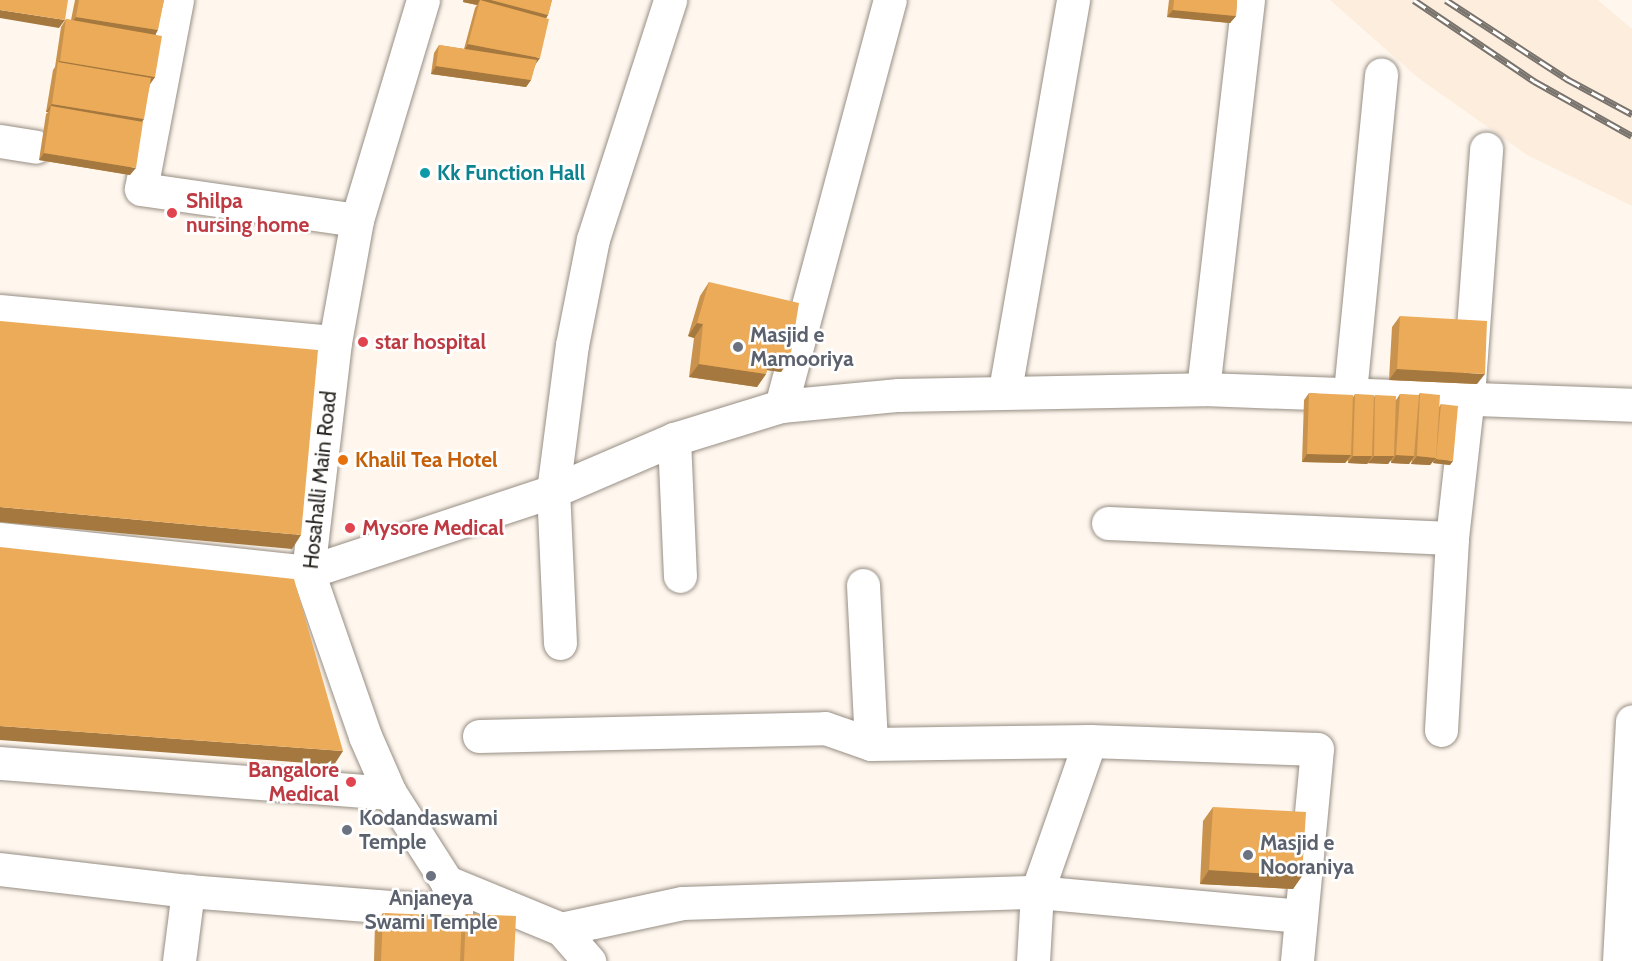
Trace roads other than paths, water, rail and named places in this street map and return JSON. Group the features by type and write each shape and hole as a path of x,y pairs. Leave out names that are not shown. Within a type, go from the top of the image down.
{"street":[{"path":"177,0 141,189 357,220"},
{"name":"Hosahalli Main Road","path":"188,891 456,912 447,882 390,793 365,736 308,572 335,342 357,220 423,0"},
{"path":"560,643 553,491 572,345 593,239 670,0"},
{"path":"782,406 890,0"},
{"path":"1005,390 1073,0"},
{"path":"1203,389 1248,0"},
{"path":"1350,392 1381,75"},
{"path":"0,141 36,147"},
{"path":"1441,730 1452,538 1468,396 1486,149"},
{"path":"0,311 335,342"},
{"path":"0,539 308,572 553,491 674,439 782,406 898,395 1005,390 1203,389 1468,396 1632,405"},
{"path":"674,439 680,576"},
{"path":"1108,523 1452,538"},
{"path":"863,585 871,744"},
{"path":"1619,961 1630,843 1632,721"},
{"path":"479,736 825,728 871,744 1090,741 1317,749 1298,961"},
{"path":"1033,961 1037,892 1090,741"},
{"path":"0,763 390,793"},
{"path":"0,869 188,891 178,961"},
{"path":"447,882 561,929 589,961"},
{"path":"561,929 682,903 1037,892 1301,916"}],"railway":[{"path":"1414,0 1534,81 1632,136"},
{"path":"1446,0 1567,79 1632,114"}],"place":[{"name":"Kk Function Hall","path":"425,173"},
{"name":"Shilpa nursing home","path":"172,213"},
{"name":"star hospital","path":"363,342"},
{"name":"Masjid e Mamooriya","path":"738,347"},
{"name":"Khalil Tea Hotel","path":"343,460"},
{"name":"Mysore Medical","path":"350,528"},
{"name":"Bangalore Medical","path":"351,782"},
{"name":"Kodandaswami Temple","path":"347,830"},
{"name":"Masjid e Nooraniya","path":"1248,855"},
{"name":"Anjaneya Swami Temple","path":"431,876"}]}
